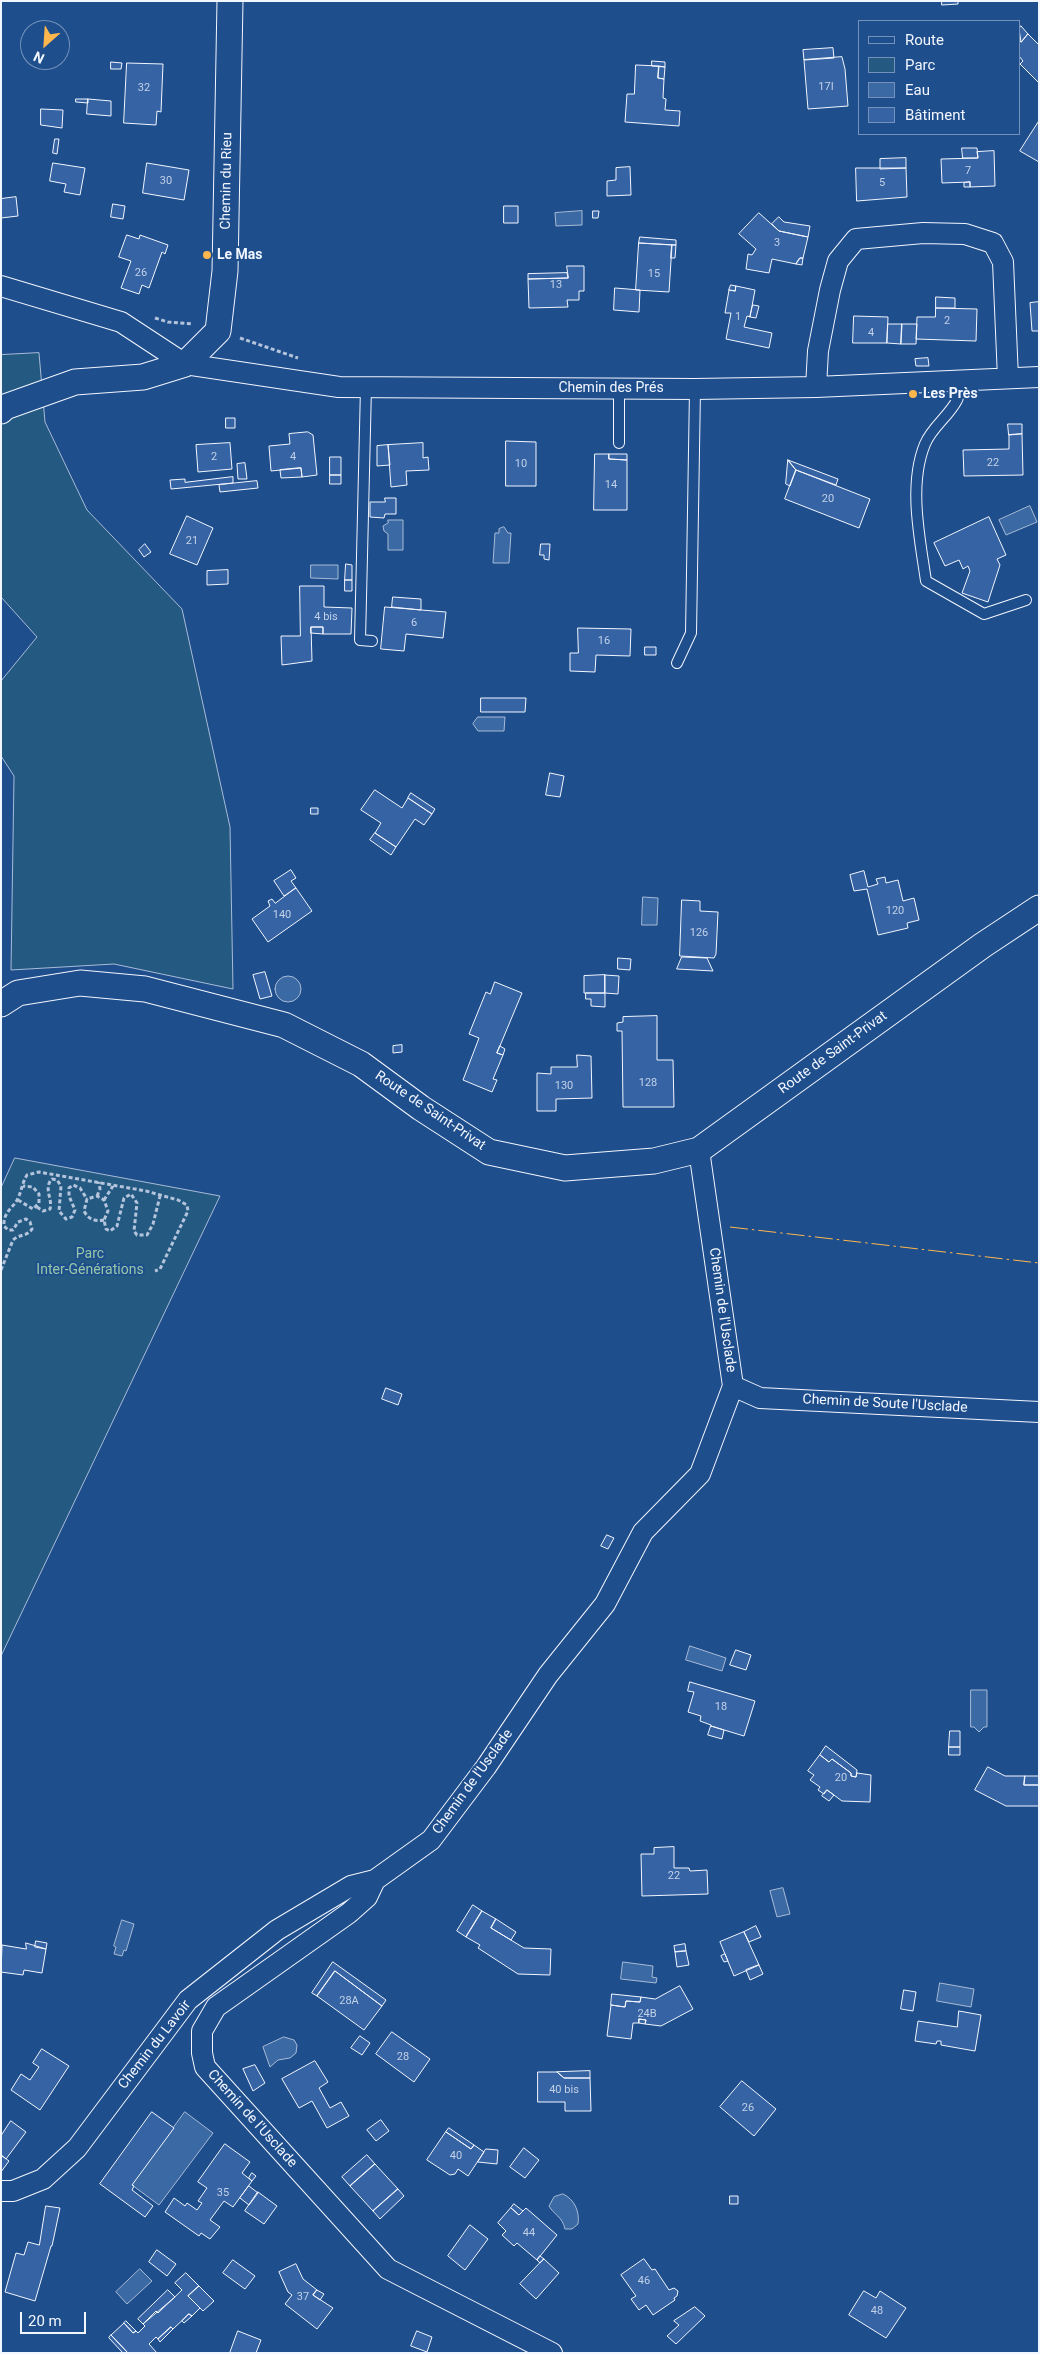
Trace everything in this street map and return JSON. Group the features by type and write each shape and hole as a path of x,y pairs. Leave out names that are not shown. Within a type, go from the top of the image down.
{"street":[{"name":"Chemin du Rieu","path":"218,331 225,271 230,1"},
{"path":"816,387 818,350 838,261 856,239 922,233 965,234 993,243 1003,262 1008,378"},
{"path":"1,286 121,322 185,364"},
{"path":"1,411 5,407 76,382 143,377 185,364 218,331"},
{"name":"Chemin des Prés","path":"185,364 339,387 696,389 816,387 1039,377"},
{"name":"Route de Saint-Privat","path":"1,1004 18,993 80,983 145,990 284,1025 361,1064 421,1108 488,1152 565,1168 654,1161 699,1150 983,945 1039,908"},
{"name":"Chemin de l'Usclade","path":"552,2353 388,2269 205,2067 202,2053 202,2031 216,2007 348,1913 367,1897 375,1880 431,1840 486,1767 548,1675 605,1604 643,1532 700,1474 733,1386 699,1150"},
{"name":"Chemin de Soute l'Usclade","path":"733,1386 760,1398 1039,1412"},
{"name":"Chemin du Lavoir","path":"1,2191 13,2191 44,2179 77,2148 188,2000 277,1930 351,1886 375,1880"}],"lane":[{"path":"958,381 958,400 932,430 920,459 915,510 926,581 984,614 1026,600"},
{"path":"366,387 360,640 372,641"},
{"path":"619,388 619,443"},
{"path":"677,663 691,633 696,389"}],"path":[{"path":"150,316 168,322 190,323 218,331 303,360"},
{"path":"1,1270 13,1240 26,1236 32,1229 32,1225 26,1219 18,1222 12,1230 8,1230 4,1226 4,1221 8,1210 18,1200 27,1175 35,1172 146,1191 187,1205 188,1211 160,1269 155,1271"},
{"path":"18,1200 33,1209 37,1207 43,1211 50,1209 48,1188 52,1179 57,1180 61,1186 59,1211 66,1219 72,1217 75,1210 69,1196 70,1188 73,1185 80,1188 87,1199 84,1211 87,1216 99,1221 104,1220"},
{"path":"97,1196 100,1189 99,1182"},
{"path":"104,1200 113,1185"},
{"path":"23,1186 34,1187 37,1190 39,1198 37,1207"},
{"path":"87,1199 97,1196 104,1200 108,1212 104,1220 106,1229 114,1230 117,1226 124,1198 131,1194 137,1203 134,1231 137,1235 147,1235 153,1224 160,1196"}],"green space":[{"path":"39,353 45,422 87,510 182,609 230,827 233,989 114,964 11,970 14,776 1,756 1,681 37,637 1,597 1,355"},
{"name":"Parc Inter-Générations","path":"15,1158 220,1196 1,1656 1,1188"}],"water":[{"path":"582,211 582,225 556,226 555,213"},
{"path":"1030,506 1037,522 1006,535 999,520"},
{"path":"388,520 403,520 403,550 388,550 388,534 384,531 383,526 388,523"},
{"path":"504,527 508,533 511,533 509,563 493,563 495,533 499,533 499,529"},
{"path":"311,565 338,565 338,579 311,578"},
{"path":"478,717 505,717 504,731 478,731 473,724"},
{"path":"643,897 658,898 657,925 642,925"},
{"path":"288,976 297,980 301,989 297,998 288,1002 279,998 275,989 279,980"},
{"path":"690,1646 726,1658 722,1671 686,1660"},
{"path":"971,1690 987,1690 987,1727 984,1727 979,1732 974,1727 971,1727"},
{"path":"783,1888 790,1914 777,1917 770,1891"},
{"path":"122,1920 134,1924 126,1951 124,1950 122,1956 114,1954 116,1947 114,1946"},
{"path":"623,1962 653,1966 652,1977 657,1978 656,1983 621,1979"},
{"path":"940,1983 974,1989 971,2007 937,2001"},
{"path":"284,2037 294,2040 297,2045 296,2053 290,2058 278,2060 270,2067 263,2047"},
{"path":"185,2112 213,2133 159,2205 132,2185"},
{"path":"563,2194 573,2202 577,2210 578,2224 572,2229 565,2229 560,2218 549,2206 554,2197"},
{"path":"140,2269 152,2281 127,2304 116,2292"}],"building":[{"path":"942,1 958,1 958,4 942,5"},
{"path":"1021,26 1028,34 1021,42 1020,36"},
{"path":"1028,34 1039,45 1039,83 1020,64 1023,61 1020,57 1021,42"},
{"path":"833,48 834,58 804,60 803,50"},
{"path":"842,57 845,69 848,106 808,109 804,60"},
{"path":"652,61 665,62 665,67 652,66"},
{"path":"111,62 122,63 121,69 111,69"},
{"path":"127,63 163,64 161,112 157,111 156,125 124,123"},
{"path":"636,65 659,66 658,78 664,79 663,98 666,99 665,110 680,111 679,126 625,122 627,94 634,94"},
{"path":"659,66 665,67 664,79 658,78"},
{"path":"76,99 88,99 88,103 76,102"},
{"path":"88,99 111,101 111,116 87,114"},
{"path":"41,109 63,110 62,128 41,125"},
{"path":"1039,121 1039,162 1020,151"},
{"path":"55,139 59,139 57,154 53,153"},
{"path":"962,148 977,148 978,158 963,158"},
{"path":"994,151 995,186 970,187 970,182 942,183 941,159 978,158 977,152"},
{"path":"906,158 906,168 880,169 880,159"},
{"path":"53,163 85,168 80,195 64,192 66,184 50,181"},
{"path":"147,163 189,170 184,200 143,193"},
{"path":"630,167 631,195 607,196 607,181 616,180 616,168"},
{"path":"856,168 906,168 907,197 857,201"},
{"path":"970,182 970,187 964,187 964,183"},
{"path":"16,197 18,216 1,218 1,199"},
{"path":"113,204 125,206 123,219 111,217"},
{"path":"504,206 518,206 518,223 504,223"},
{"path":"593,211 599,211 598,218 593,218"},
{"path":"759,213 779,231 808,237 803,258 800,258 796,264 772,259 769,273 746,269 748,254 752,255 756,249 739,234"},
{"path":"779,217 784,222 810,226 808,237 779,231 772,224"},
{"path":"127,235 139,239 140,235 168,245 165,254 162,252 149,288 142,285 139,294 121,288 131,261 119,257"},
{"path":"640,237 676,240 676,245 639,243"},
{"path":"639,243 672,245 669,292 636,290"},
{"path":"672,245 676,245 675,258 671,258"},
{"path":"800,258 803,258 802,265 796,264"},
{"path":"567,266 584,266 584,291 579,291 579,300 567,300 568,307 529,308 528,279 568,278"},
{"path":"567,273 568,278 528,279 528,274"},
{"path":"731,285 736,286 735,291 729,290"},
{"path":"736,286 755,290 750,317 747,316 744,327 772,333 769,348 726,339 731,313 725,313 729,290 735,291"},
{"path":"615,288 640,290 639,312 614,310"},
{"path":"936,297 955,298 955,308 936,308"},
{"path":"1039,302 1039,331 1032,331 1030,303"},
{"path":"753,305 759,306 756,318 750,317"},
{"path":"936,308 977,309 976,341 916,339 917,317 935,317"},
{"path":"854,316 888,317 887,343 853,343"},
{"path":"888,324 902,324 901,344 887,343"},
{"path":"902,324 917,324 916,344 901,344"},
{"path":"928,358 929,366 916,366 915,359"},
{"path":"226,418 235,418 235,428 226,428"},
{"path":"1008,424 1022,424 1022,434 1009,435"},
{"path":"308,432 313,435 317,475 302,477 301,468 271,471 269,446 290,444 289,434"},
{"path":"1022,434 1023,475 964,476 963,450 1009,449 1009,435"},
{"path":"506,441 536,442 536,486 506,486"},
{"path":"230,443 232,469 198,472 196,445"},
{"path":"423,443 423,458 428,457 429,470 406,471 407,485 391,487 388,445"},
{"path":"388,445 390,465 377,466 377,446"},
{"path":"595,454 609,454 609,459 627,460 627,510 594,510"},
{"path":"609,454 627,454 627,460 609,459"},
{"path":"330,457 341,457 341,475 330,475"},
{"path":"788,460 838,479 836,485 796,470"},
{"path":"788,460 796,470 790,486 786,484"},
{"path":"245,463 247,479 238,479 237,464"},
{"path":"301,468 302,477 281,478 280,470"},
{"path":"796,470 870,499 859,528 785,499"},
{"path":"330,475 341,475 341,484 330,484"},
{"path":"233,477 233,483 171,489 170,480 185,479 185,482"},
{"path":"257,481 258,488 220,492 219,485"},
{"path":"385,498 396,498 396,514 385,514 384,518 370,517 370,502 385,502"},
{"path":"187,516 213,528 197,565 170,554"},
{"path":"989,517 1006,555 997,559 1000,565 988,602 962,593 970,571 968,566 963,569 959,560 945,566 934,543"},
{"path":"145,544 151,552 144,557 139,550"},
{"path":"541,544 550,544 549,560 544,559 544,555 540,555"},
{"path":"346,564 352,565 352,580 345,580"},
{"path":"228,570 228,584 207,585 207,571"},
{"path":"345,580 352,580 352,591 345,591"},
{"path":"300,586 324,586 324,607 352,608 351,634 323,634 323,627 311,627 312,661 282,665 281,636 300,636"},
{"path":"393,597 421,599 421,610 392,607"},
{"path":"385,607 446,612 443,638 406,634 404,651 381,649"},
{"path":"311,627 323,627 323,634 311,633"},
{"path":"578,628 631,629 630,656 596,655 595,672 570,671 570,653 578,653"},
{"path":"645,647 656,647 656,655 645,655"},
{"path":"481,698 526,698 525,712 481,712"},
{"path":"550,773 564,776 560,797 546,795"},
{"path":"375,790 402,808 408,798 432,814 424,825 415,819 396,847 375,833 381,823 361,810"},
{"path":"411,793 435,809 432,814 408,798"},
{"path":"311,808 318,808 318,814 311,814"},
{"path":"375,833 396,847 391,855 370,840"},
{"path":"291,870 296,878 291,881 296,888 284,896 274,881"},
{"path":"864,871 868,887 878,884 876,879 885,877 886,883 898,880 903,901 914,898 919,920 907,923 908,928 878,935 867,889 854,891 850,875"},
{"path":"296,888 312,911 268,942 252,919 270,906 268,901 272,899 275,903"},
{"path":"682,900 700,901 700,911 718,912 716,954 714,958 680,956"},
{"path":"682,957 707,958 713,971 677,969"},
{"path":"618,958 631,959 630,970 618,969"},
{"path":"265,972 272,996 260,999 253,975"},
{"path":"605,975 619,976 618,994 605,993"},
{"path":"605,975 605,993 584,993 584,976"},
{"path":"495,982 522,993 497,1053 503,1055 493,1079 497,1080 492,1092 463,1080 479,1038 469,1034 486,992 490,994"},
{"path":"586,993 605,993 605,1007 591,1006 591,999 586,999"},
{"path":"657,1016 657,1060 673,1060 674,1107 623,1107 622,1031 617,1031 617,1023 623,1022 623,1017"},
{"path":"402,1045 402,1052 393,1053 393,1046"},
{"path":"500,1046 505,1049 503,1055 497,1053"},
{"path":"577,1055 591,1056 592,1098 556,1099 556,1111 537,1111 537,1073 551,1074 551,1067 577,1067"},
{"path":"386,1388 402,1394 398,1405 382,1399"},
{"path":"607,1535 614,1538 608,1549 601,1546"},
{"path":"736,1650 751,1655 746,1670 730,1665"},
{"path":"690,1682 755,1701 744,1736 711,1726 700,1721 701,1716 688,1712 694,1692 688,1691"},
{"path":"711,1726 724,1730 722,1739 708,1735"},
{"path":"950,1731 960,1731 960,1747 949,1747"},
{"path":"826,1746 857,1770 856,1777 851,1776 851,1773 832,1759 829,1762 820,1755"},
{"path":"949,1747 960,1747 960,1755 949,1755"},
{"path":"820,1755 829,1762 832,1759 851,1773 851,1776 856,1777 857,1773 871,1775 870,1802 842,1801 827,1790 824,1794 818,1790 820,1787 810,1780 814,1775 808,1771"},
{"path":"988,1767 1005,1776 1025,1776 1024,1785 1039,1785 1039,1806 1006,1806 975,1790"},
{"path":"1025,1776 1039,1776 1039,1785 1024,1785"},
{"path":"827,1790 834,1795 829,1801 822,1796"},
{"path":"674,1847 674,1868 689,1868 690,1871 707,1870 708,1894 642,1896 641,1854 654,1854 654,1848"},
{"path":"473,1905 482,1911 466,1937 457,1931"},
{"path":"482,1911 496,1919 491,1928 524,1948 551,1949 550,1975 518,1974 478,1948 480,1945 466,1937"},
{"path":"496,1919 516,1932 511,1940 491,1928"},
{"path":"756,1926 761,1937 749,1942 744,1932"},
{"path":"744,1932 759,1965 734,1976 720,1942"},
{"path":"36,1941 47,1943 46,1949 35,1947"},
{"path":"26,1943 46,1949 42,1973 24,1970 23,1975 1,1972 2,1945 26,1949"},
{"path":"685,1944 686,1951 675,1952 674,1946"},
{"path":"686,1951 689,1965 677,1967 675,1952"},
{"path":"725,1954 728,1961 724,1962 721,1956"},
{"path":"333,1962 386,2000 382,2006 335,1971 317,1996 312,1993"},
{"path":"759,1965 763,1974 750,1980 746,1970"},
{"path":"335,1971 382,2006 364,2030 317,1996"},
{"path":"680,1986 693,2009 661,2026 645,2024 646,2020 639,2019 639,2023 633,2023 631,2039 607,2036 611,2005 625,2007 626,2001 640,2002 641,1997 655,1999"},
{"path":"904,1990 916,1992 913,2011 901,2009"},
{"path":"612,1994 641,1997 640,2002 626,2001 625,2007 611,2005"},
{"path":"959,2011 981,2015 975,2051 941,2045 941,2041 937,2041 936,2044 915,2041 918,2021 957,2027"},
{"path":"639,2019 646,2020 645,2024 639,2023"},
{"path":"392,2032 430,2059 414,2082 376,2054"},
{"path":"360,2036 370,2043 362,2055 351,2048"},
{"path":"42,2049 69,2066 40,2110 11,2090 21,2074 30,2080 39,2067 33,2063"},
{"path":"315,2061 328,2082 319,2088 330,2108 341,2102 349,2116 327,2128 312,2101 299,2108 282,2079"},
{"path":"255,2065 265,2083 253,2091 243,2069"},
{"path":"590,2071 590,2078 564,2078 557,2072"},
{"path":"538,2072 557,2072 564,2078 590,2078 591,2111 565,2111 565,2102 538,2102"},
{"path":"742,2081 776,2109 754,2136 720,2107"},
{"path":"152,2112 174,2128 132,2185 134,2186 132,2190 153,2206 145,2217 100,2184"},
{"path":"381,2120 389,2131 376,2141 367,2130"},
{"path":"11,2121 26,2132 6,2159 1,2155 1,2136"},
{"path":"449,2128 474,2145 471,2149 446,2132"},
{"path":"446,2132 471,2149 474,2145 484,2152 468,2176 458,2169 455,2174 450,2175 427,2160"},
{"path":"225,2144 250,2162 242,2173 252,2181 233,2207 224,2201 210,2220 220,2227 210,2239 201,2233 199,2236 165,2212 174,2198 185,2206 187,2203 197,2210 202,2203 198,2201 207,2188 198,2182"},
{"path":"524,2148 539,2160 525,2178 510,2167"},
{"path":"486,2149 498,2150 497,2164 478,2162"},
{"path":"1,2155 9,2161 1,2172"},
{"path":"367,2155 375,2164 350,2186 342,2177"},
{"path":"375,2164 398,2189 373,2211 350,2186"},
{"path":"252,2173 256,2176 252,2181 249,2178"},
{"path":"249,2186 258,2193 249,2205 240,2198"},
{"path":"398,2189 404,2196 380,2219 373,2211"},
{"path":"258,2192 277,2206 264,2224 245,2211"},
{"path":"730,2196 738,2196 738,2204 730,2204"},
{"path":"514,2204 523,2211 519,2215 511,2208"},
{"path":"46,2206 60,2208 52,2246 35,2301 5,2292 16,2253 24,2255 28,2242 39,2245"},
{"path":"511,2208 519,2215 526,2208 557,2235 537,2260 517,2243 514,2246 502,2235 506,2231 498,2223"},
{"path":"470,2225 488,2239 465,2270 448,2256"},
{"path":"157,2250 176,2264 167,2276 149,2262"},
{"path":"540,2256 544,2259 540,2263 537,2260"},
{"path":"544,2259 559,2273 536,2299 520,2284"},
{"path":"644,2259 652,2270 655,2269 669,2290 674,2288 678,2291 677,2296 674,2298 675,2300 653,2315 646,2305 639,2310 631,2299 636,2296 621,2275"},
{"path":"233,2260 255,2276 245,2289 223,2273"},
{"path":"296,2264 303,2279 317,2290 313,2295 333,2308 317,2329 285,2304 292,2295 288,2292 279,2272"},
{"path":"186,2273 199,2286 188,2296 200,2308 192,2316 189,2314 173,2329 171,2327 158,2339 156,2337 149,2344 157,2353 128,2353 111,2335 124,2323 133,2333 136,2331 138,2333 145,2326 143,2324 156,2311 158,2313 182,2290 175,2283"},
{"path":"199,2286 214,2301 203,2311 188,2296"},
{"path":"168,2290 175,2297 143,2324 138,2319"},
{"path":"317,2290 324,2294 320,2300 313,2295"},
{"path":"864,2291 876,2298 880,2291 906,2308 886,2338 849,2315"},
{"path":"695,2307 705,2316 676,2344 667,2336 679,2325 674,2321"},
{"path":"189,2314 192,2316 184,2323 182,2321"},
{"path":"126,2321 136,2331 133,2333 124,2323"},
{"path":"171,2327 173,2329 160,2342 158,2339"},
{"path":"238,2331 261,2340 256,2353 230,2353"},
{"path":"417,2331 432,2337 427,2352 411,2346"},
{"path":"111,2335 128,2353 123,2353 109,2338"}],"power":[{"path":"730,1227 1039,1263"}],"place":[{"name":"Le Mas","path":"207,255"},
{"name":"Les Près","path":"913,394"}]}
